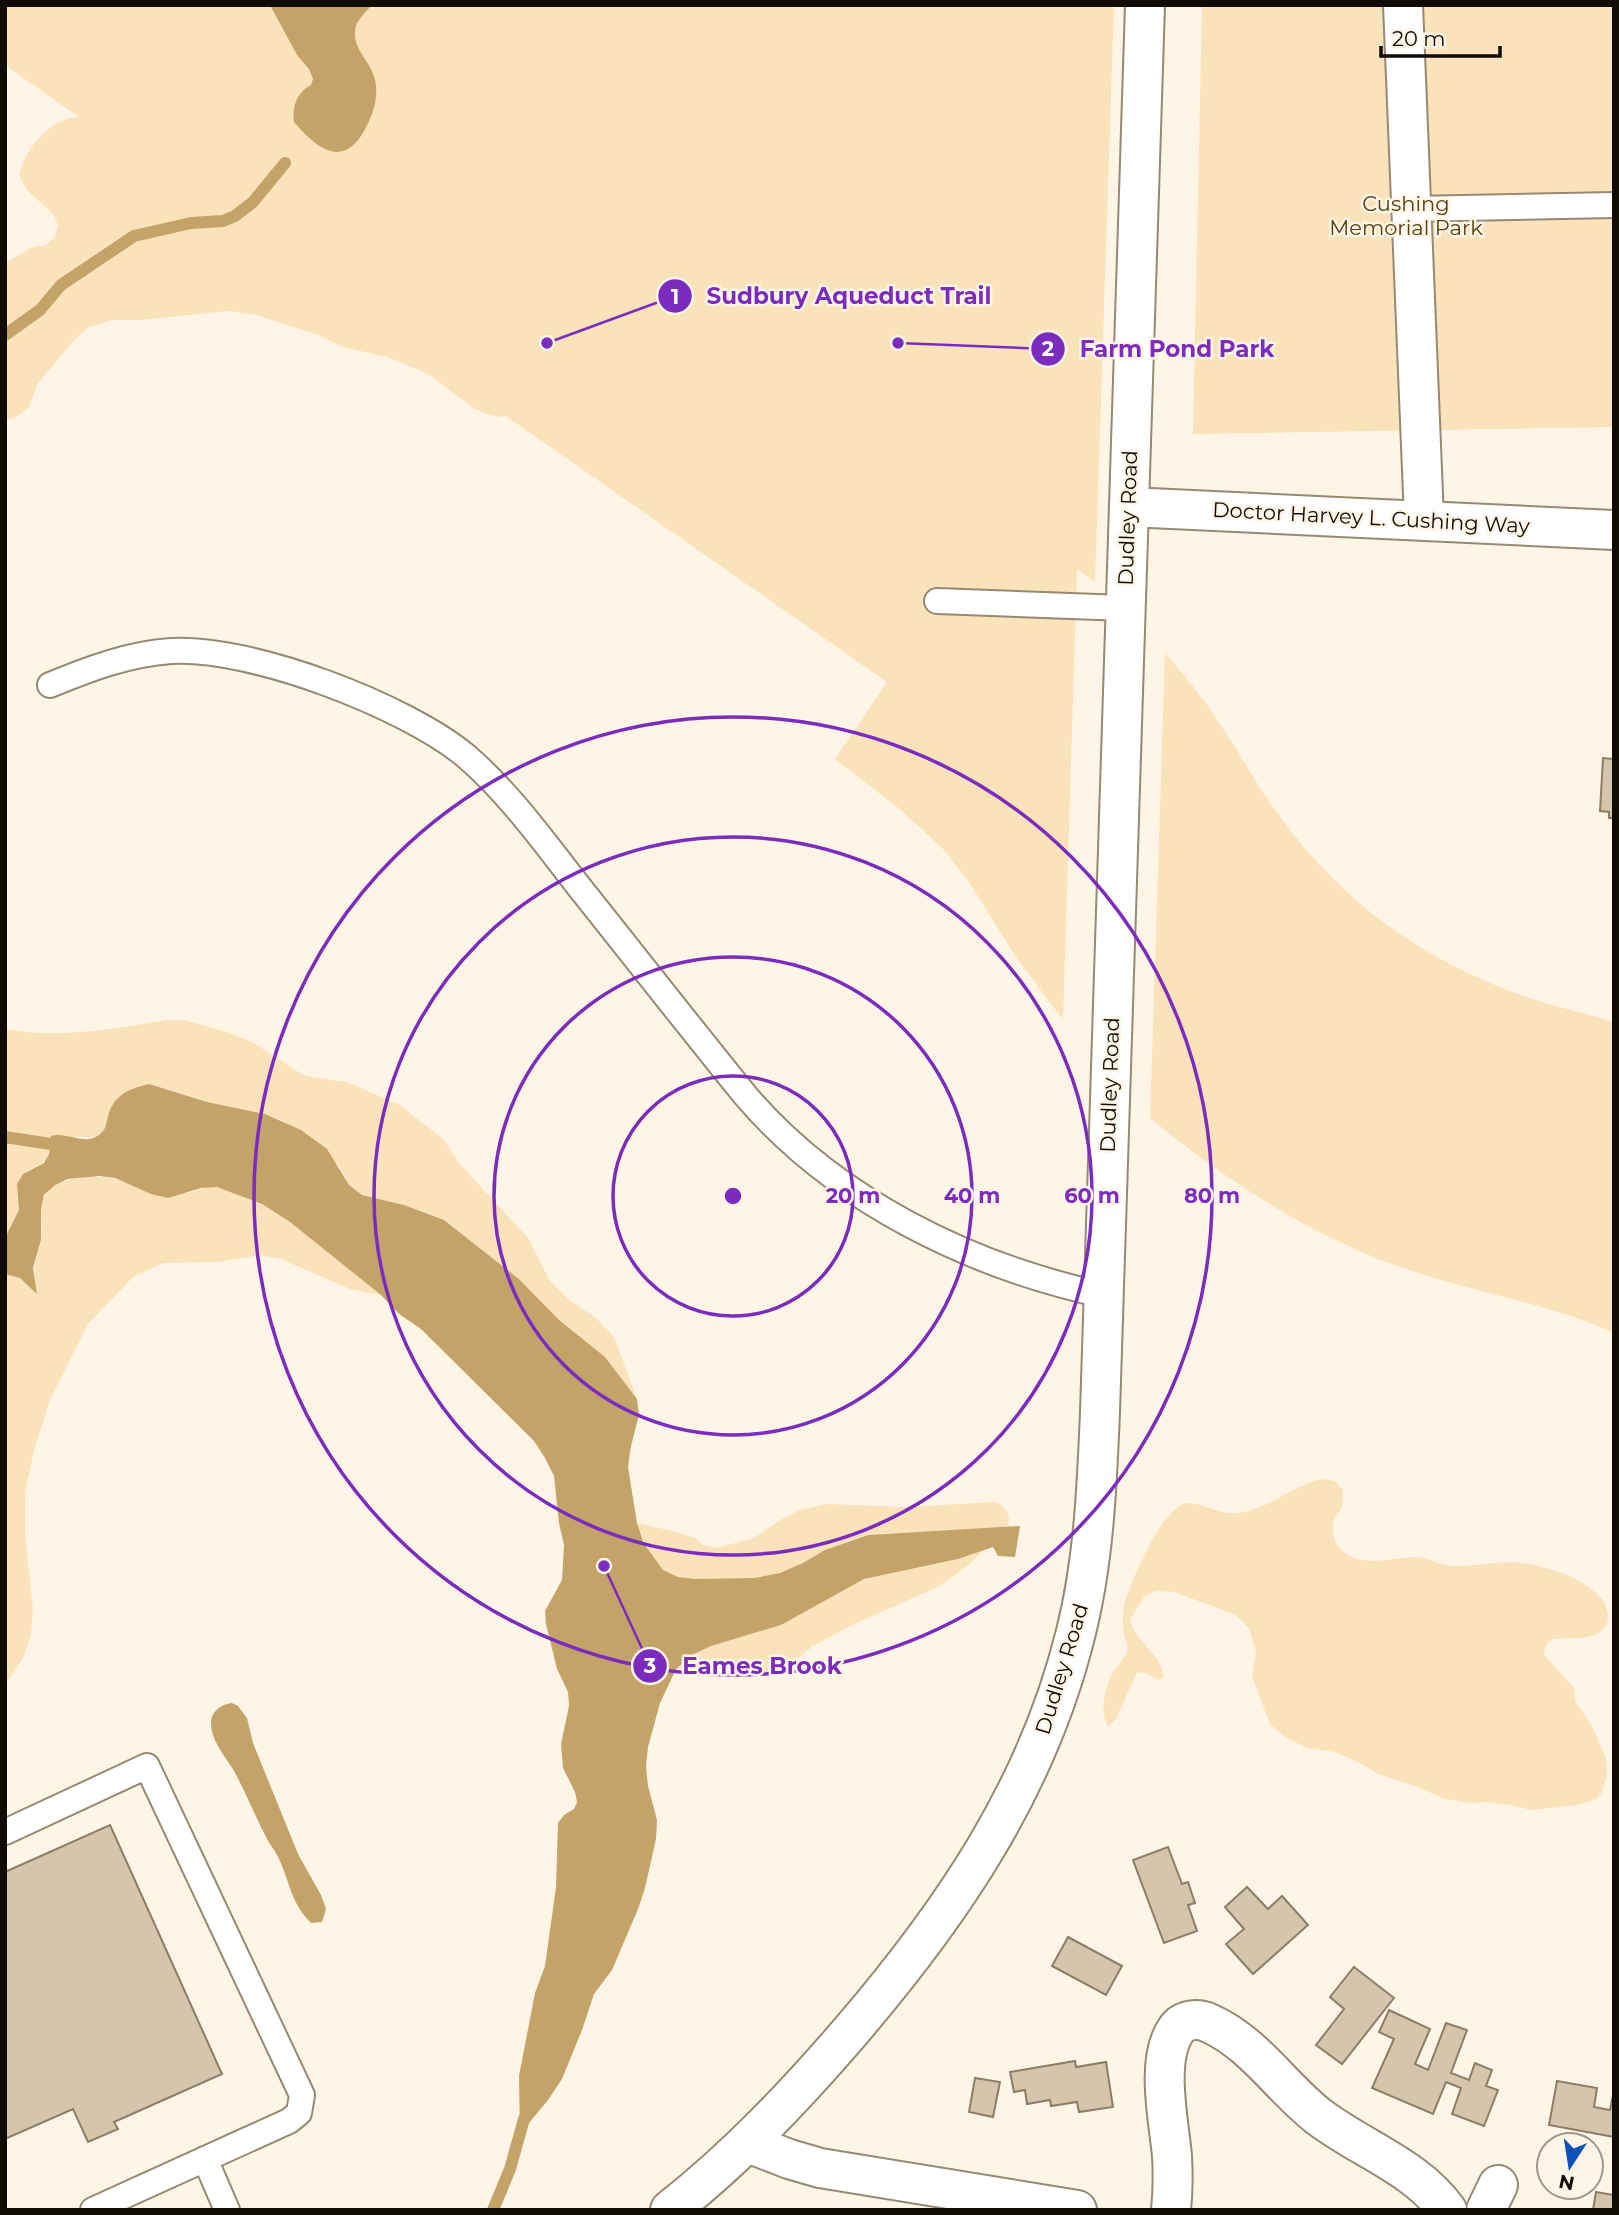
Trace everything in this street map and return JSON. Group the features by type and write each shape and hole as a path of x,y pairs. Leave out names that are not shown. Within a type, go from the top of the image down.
{"street":[{"name":"Dudley Road","path":"670,2210 748,2143 817,2070 937,1923 995,1834 1038,1746 1070,1656 1086,1584 1097,1468 1145,5"},
{"path":"1403,5 1424,519"},
{"name":"Doctor Harvey L. Cushing Way","path":"1129,507 1614,530"},
{"path":"1171,2210 1173,2175 1165,2090 1166,2065 1177,2029 1187,2021 1199,2020 1225,2031 1247,2047 1314,2112 1416,2177 1447,2210"},
{"path":"748,2143 781,2157 820,2168 1077,2210"}],"lane":[{"path":"1412,209 1614,205"},
{"path":"937,601 1125,608"},
{"path":"50,685 98,665 123,659 173,651 195,652 222,655 292,672 397,713 421,726 464,755 501,789 745,1095 798,1150 860,1195 943,1240 1038,1278 1103,1295"},
{"path":"5,1832 147,1766 302,2095 299,2113 289,2121 93,2210"},
{"path":"205,2159 227,2210"}],"green space":[{"path":"5,5 1114,5 1095,582 1077,569 1063,1020 1016,957 969,882 943,849 901,810 835,759 887,682 506,416 489,415 474,408 428,374 388,357 342,347 319,335 256,315 228,311 141,320 112,320 89,327 75,339 38,383 29,407 16,417 5,420 5,263 31,248 46,245 55,237 58,225 53,214 27,190 19,175 27,154 41,136 59,123 79,117 5,65"},
{"name":"Cushing Memorial Park","path":"1202,5 1614,5 1614,427 1193,434"},
{"path":"1165,653 1207,706 1281,818 1307,851 1365,907 1396,931 1465,972 1542,1002 1614,1022 1614,1333 1565,1314 1415,1272 1343,1244 1243,1187 1150,1118"},
{"path":"185,1020 227,1032 252,1042 305,1076 347,1082 400,1105 444,1140 459,1163 528,1238 550,1281 569,1300 596,1318 614,1337 637,1399 605,1357 559,1320 519,1279 444,1220 404,1205 362,1195 349,1185 339,1166 279,1119 166,1089 108,1116 103,1132 95,1137 68,1138 49,1145 44,1162 27,1171 20,1179 18,1211 5,1238 5,1029 66,1033"},
{"path":"84,1176 184,1193 215,1187 243,1196 265,1206 306,1233 381,1295 350,1289 281,1259 260,1255 218,1262 163,1263 133,1277 88,1324 50,1400 34,1450 25,1493 25,1533 33,1610 31,1635 23,1658 5,1685 5,1274 20,1278 37,1292 35,1270 42,1235 42,1203 49,1190 55,1186"},
{"path":"1323,1479 1335,1481 1343,1490 1343,1504 1334,1520 1333,1533 1338,1546 1353,1557 1380,1561 1417,1557 1453,1566 1509,1562 1528,1564 1564,1574 1598,1595 1605,1604 1608,1615 1607,1624 1602,1631 1587,1637 1552,1639 1546,1645 1544,1655 1574,1688 1575,1701 1592,1726 1606,1758 1607,1775 1597,1799 1578,1805 1532,1810 1487,1802 1470,1803 1445,1799 1378,1774 1335,1752 1307,1748 1287,1738 1270,1724 1252,1676 1256,1652 1249,1628 1234,1614 1174,1592 1156,1591 1144,1597 1130,1620 1137,1635 1158,1661 1164,1677 1159,1680 1137,1672 1116,1719 1108,1727 1104,1708 1106,1688 1128,1649 1123,1626 1125,1602 1150,1544 1169,1515 1179,1506 1189,1503 1227,1513 1240,1513"},
{"path":"996,1502 1007,1512 1008,1526 865,1536 843,1543 782,1572 739,1580 703,1581 672,1575 653,1559 637,1523 677,1532 695,1538 703,1545 717,1548 754,1538 800,1510 827,1504 905,1507"},
{"path":"983,1550 971,1563 940,1586 852,1625 813,1646 787,1668 770,1672 676,1669 692,1655 711,1646 781,1625 864,1579 958,1559"}],"shaded area":[{"path":"270,5 372,5 355,28 355,40 374,76 375,101 364,131 347,150 338,152 320,146 294,122 296,100 311,85 313,79"},
{"path":"149,1084 207,1102 265,1114 301,1130 327,1149 349,1185 362,1195 404,1205 444,1220 519,1279 559,1320 605,1357 637,1399 639,1415 628,1467 637,1523 644,1544 663,1570 678,1577 696,1579 755,1578 780,1573 825,1550 868,1535 1020,1526 1015,1557 998,1556 993,1547 958,1559 864,1579 781,1625 711,1646 692,1655 676,1669 660,1703 648,1747 646,1766 657,1820 656,1839 638,1909 612,1970 594,1994 562,2079 520,2134 519,2076 535,1993 545,1966 556,1887 558,1823 574,1809 577,1802 563,1768 561,1744 569,1706 568,1692 557,1669 545,1611 562,1580 564,1545 554,1476 534,1441 421,1329 399,1314 381,1295 290,1222 262,1204 217,1187 201,1188 168,1198 151,1194 115,1178 99,1176 67,1179 44,1195 41,1240 33,1268 37,1294 20,1278 5,1274 5,1238 19,1210 17,1184 23,1174 44,1163 49,1154 51,1136 87,1139 99,1135 118,1098 128,1091"},
{"path":"232,1703 238,1706 247,1718 253,1743 298,1854 321,1895 326,1909 322,1922 311,1923 299,1907 277,1854 213,1736 213,1715 224,1705"}],"building":[{"path":"1614,749 1614,818 1609,818 1609,812 1600,811 1603,758 1613,759"},
{"path":"110,1825 222,2074 114,2122 118,2129 88,2142 73,2109 5,2139 5,1872"},
{"path":"1168,1847 1182,1884 1188,1882 1195,1903 1188,1905 1197,1931 1164,1943 1133,1860"},
{"path":"1247,1887 1268,1909 1282,1896 1308,1925 1253,1974 1226,1944 1244,1929 1225,1907"},
{"path":"1068,1937 1122,1966 1106,1995 1052,1966"},
{"path":"1354,1967 1394,1998 1342,2064 1316,2045 1344,2009 1330,1997"},
{"path":"1389,2010 1430,2029 1415,2064 1428,2070 1446,2023 1467,2030 1451,2073 1469,2080 1475,2063 1492,2070 1486,2086 1498,2090 1484,2126 1452,2114 1461,2088 1446,2082 1433,2114 1372,2088 1394,2039 1379,2032"},
{"path":"1075,2061 1076,2067 1106,2062 1113,2107 1079,2112 1077,2102 1051,2106 1050,2100 1027,2104 1025,2090 1014,2092 1010,2072"},
{"path":"975,2078 1000,2082 993,2117 969,2112"},
{"path":"1557,2081 1597,2088 1594,2107 1610,2110 1614,2090 1614,2137 1605,2135 1605,2131 1582,2131 1549,2125"},
{"path":"1605,2194 1614,2195 1614,2210 1593,2210 1594,2201 1605,2201"}],"waterway":[{"path":"5,335 40,310 61,285 134,236 191,223 223,221 235,216 253,202 285,163"},
{"path":"5,1137 64,1146"},
{"path":"493,2210 510,2169 524,2119"}],"place":[{"name":"Sudbury Aqueduct Trail","path":"547,343"},
{"name":"Farm Pond Park","path":"898,343"},
{"name":"Eames Brook","path":"604,1566"}]}
